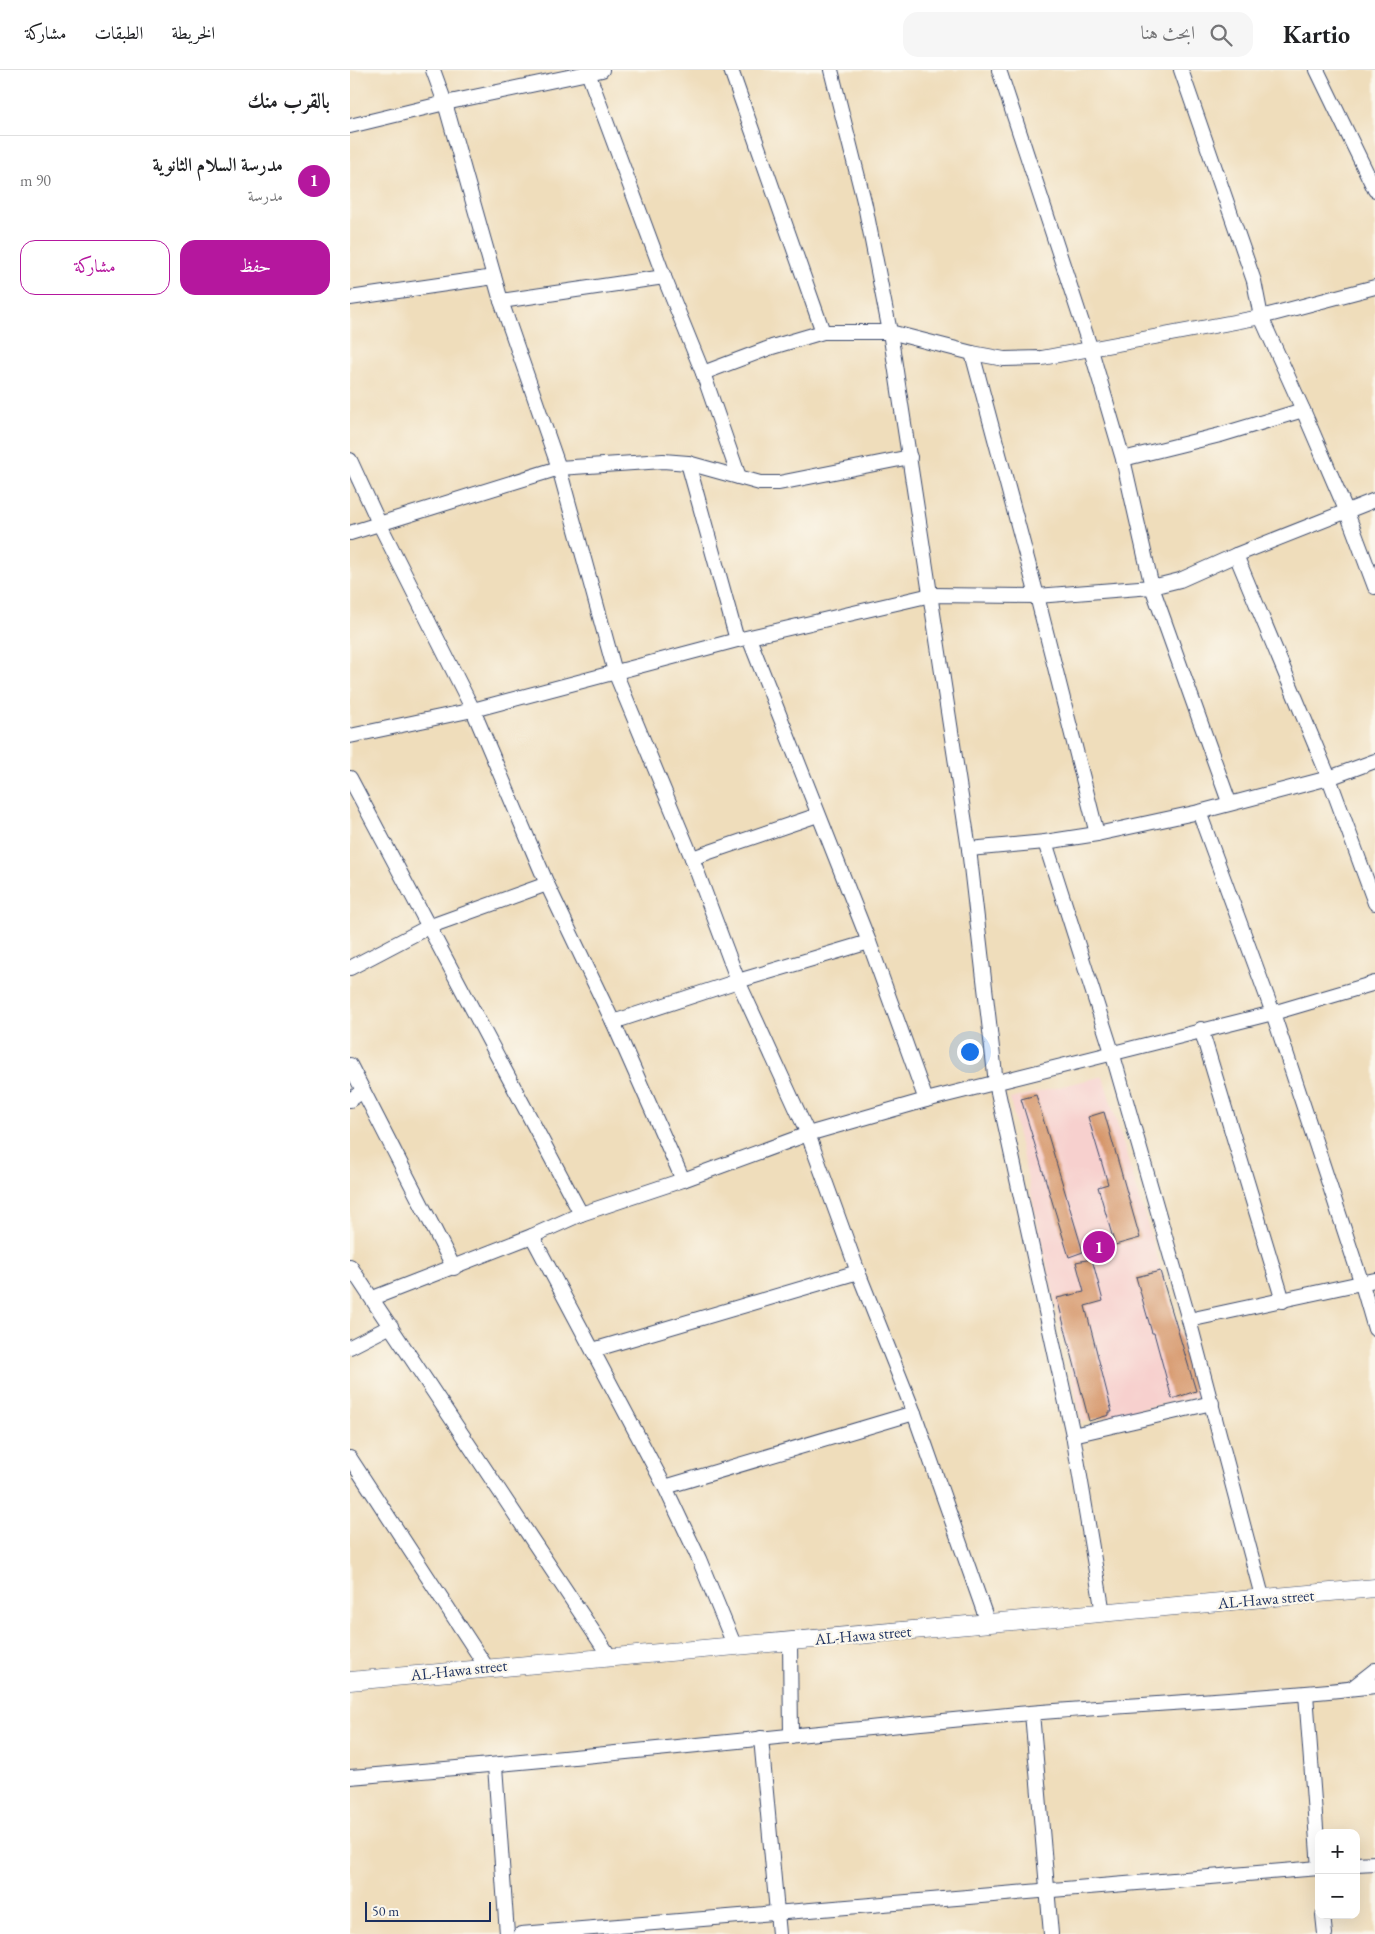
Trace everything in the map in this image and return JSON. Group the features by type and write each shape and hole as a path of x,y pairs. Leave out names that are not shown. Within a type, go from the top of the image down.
{"street":[{"path":"433,70 445,103 501,302 559,468 615,672 692,858 738,981 808,1134 858,1272 914,1413 988,1624"},
{"path":"731,70 823,332"},
{"path":"831,70 865,205 890,332 932,595 969,849 996,1083 1073,1435 1103,1614"},
{"path":"999,70 1091,350 1123,459 1152,587 1229,802"},
{"path":"1181,70 1254,280 1261,317 1346,510 1375,587"},
{"path":"1317,70 1375,190"},
{"path":"350,126 592,71 664,278 703,373 739,477"},
{"path":"350,298 494,277"},
{"path":"501,302 664,278"},
{"path":"703,373 772,347 823,332 890,332 972,353 1004,359 1024,359 1091,350 1261,317 1375,287"},
{"path":"972,353 1038,596 1097,834"},
{"path":"1123,459 1220,435 1303,410"},
{"path":"350,533 559,468 663,462 688,463 760,483 779,483 910,457"},
{"path":"350,460 379,523 473,710 547,884 613,1022 683,1180"},
{"path":"688,463 743,639 818,815 869,942 926,1100"},
{"path":"350,736 473,710 743,639 932,595 1038,596 1152,587 1180,580 1236,554 1375,500"},
{"path":"1236,554 1329,778 1375,903"},
{"path":"969,849 1045,842 1097,834 1199,812 1229,802 1329,778 1375,761"},
{"path":"350,778 581,1214"},
{"path":"1199,812 1369,1282 1375,1329"},
{"path":"692,858 818,815"},
{"path":"1045,842 1112,1052 1190,1320 1262,1600"},
{"path":"350,968 428,927 547,884"},
{"path":"613,1022 738,981 869,942"},
{"path":"373,1298 454,1268 581,1214 683,1180 808,1134 926,1100 1202,1029 1273,1013 1375,983"},
{"path":"1202,1029 1283,1301"},
{"path":"350,1065 454,1268"},
{"path":"350,1100 363,1091"},
{"path":"532,1236 665,1487 700,1559 735,1646"},
{"path":"350,1266 610,1657"},
{"path":"593,1350 858,1272"},
{"path":"1190,1320 1369,1282"},
{"path":"350,1347 391,1326"},
{"path":"1073,1435 1212,1403"},
{"path":"665,1487 914,1413"},
{"path":"350,1458 487,1668"},
{"name":"AL-Hawa street","path":"350,1681 1262,1600 1375,1588"},
{"path":"790,1641 791,1736"},
{"path":"1350,1689 1375,1670"},
{"path":"350,1776 495,1766 761,1738 1032,1713 1306,1694 1375,1686"},
{"path":"1306,1694 1316,1829"},
{"path":"1032,1713 1051,1934"},
{"path":"761,1738 779,1934"},
{"path":"495,1766 507,1934"},
{"path":"1360,1864 1375,1863"},
{"path":"521,1934 1315,1868"},
{"path":"1323,1919 1325,1934"}],"shaded area":[{"path":"1103,1076 1199,1396 1082,1422 1010,1099"}],"building":[{"path":"1036,1095 1083,1252 1069,1257 1021,1099"},
{"path":"1104,1112 1140,1238 1115,1245 1098,1187 1108,1184 1088,1117"},
{"path":"1092,1259 1103,1301 1085,1306 1112,1412 1109,1412 1109,1415 1089,1421 1057,1298 1084,1292 1076,1262"},
{"path":"1160,1271 1196,1391 1172,1399 1136,1277"}],"place":[{"name":"مدرسة السلام الثانوية","path":"1099,1247"}]}
